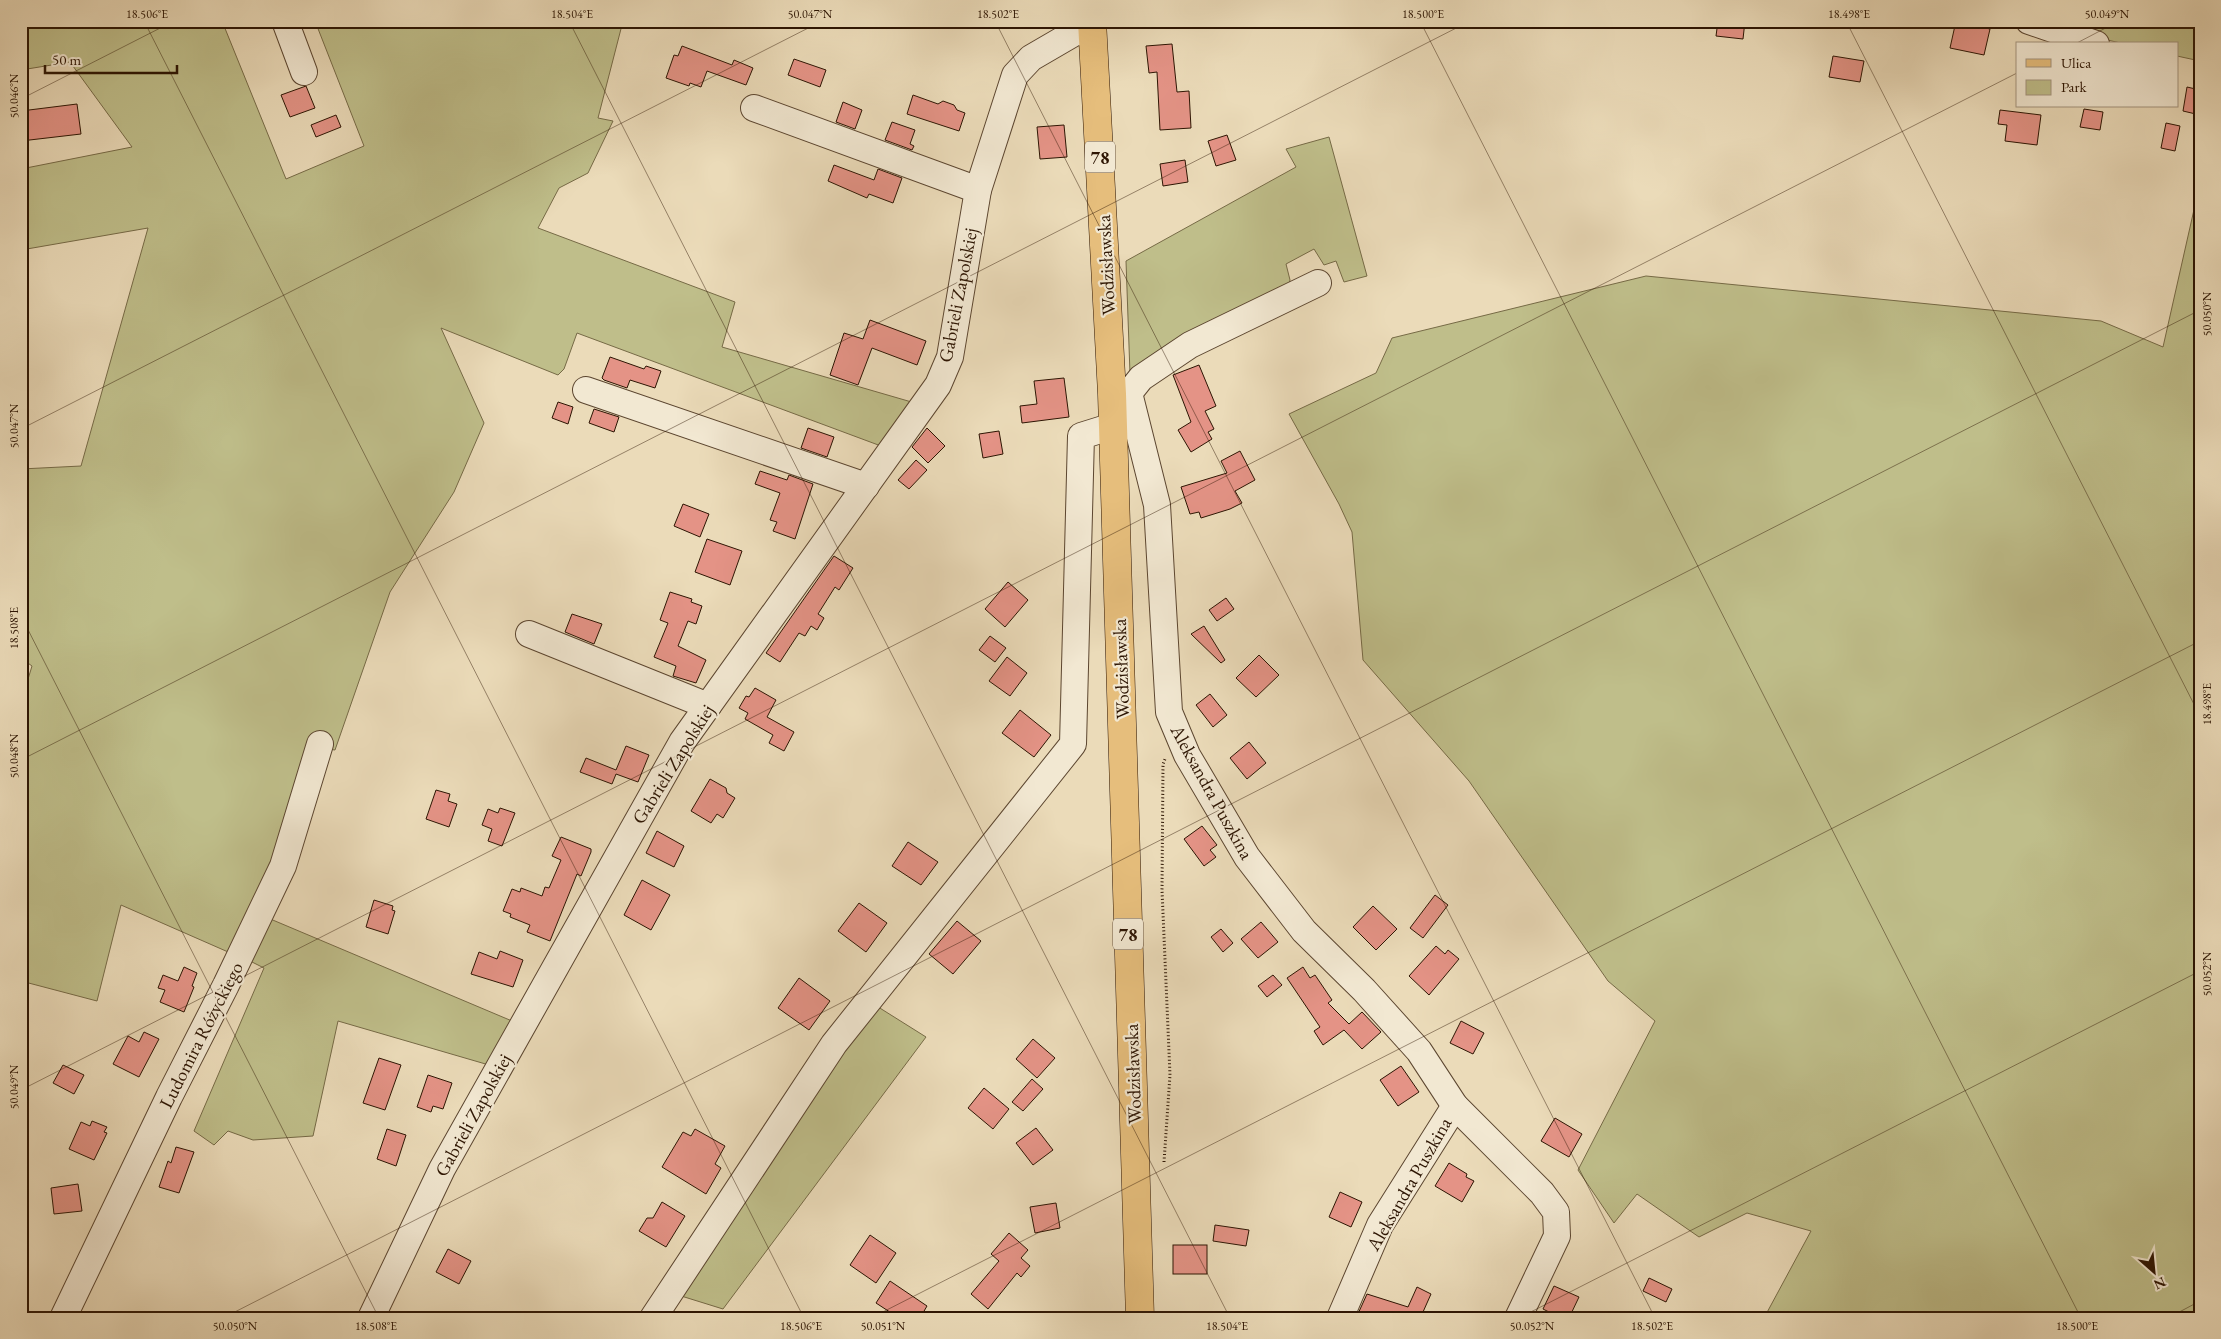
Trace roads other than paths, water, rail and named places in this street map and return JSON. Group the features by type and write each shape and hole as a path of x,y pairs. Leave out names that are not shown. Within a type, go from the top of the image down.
{"main road":[{"name":"Wodzisławska","path":"1092,26 1121,394 1114,426 1140,1318"}],"street":[{"path":"284,21 304,72"},
{"path":"2029,21 2090,42"},
{"name":"Gabrieli Zapolskiej","path":"371,1318 442,1169 682,742 938,385 950,357 978,190 1015,75 1031,58 1074,33 1092,26"},
{"path":"754,108 978,190"},
{"path":"1121,394 1190,345 1318,283"},
{"path":"586,390 866,486"},
{"name":"Aleksandra Puszkina","path":"1121,394 1157,505 1169,712 1177,734 1247,857 1304,931 1364,990 1419,1051 1455,1106 1542,1193 1556,1212 1557,1236 1518,1318"},
{"path":"653,1318 834,1044 1073,744 1081,436 1114,426"},
{"path":"528,634 708,706"},
{"name":"Ludomira Różyckiego","path":"63,1318 283,866 320,744"},
{"name":"Aleksandra Puszkina","path":"1340,1318 1380,1225 1455,1106"}]}
